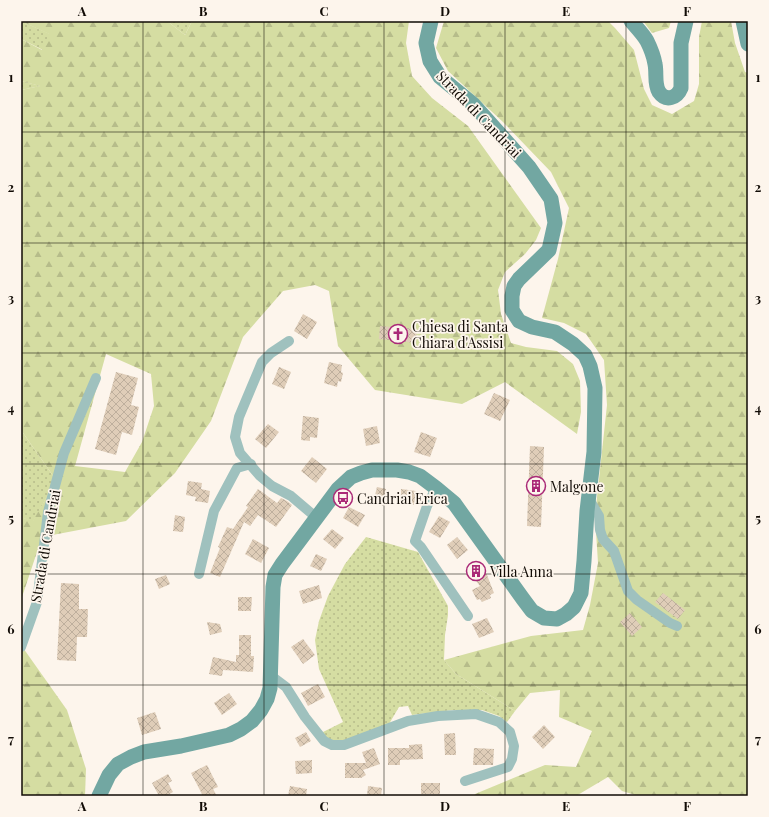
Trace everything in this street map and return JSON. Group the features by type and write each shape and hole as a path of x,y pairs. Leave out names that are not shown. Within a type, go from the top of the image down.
{"main road":[{"name":"Strada di Candriai","path":"99,796 109,775 118,764 130,757 144,752 181,746 229,735 252,721 261,710 268,699 273,587 275,575 317,516 338,489 351,477 372,470 391,469 409,472 420,476 454,503 527,605 532,611 544,618 557,618 566,614 574,607 581,593 594,452 595,388 590,366 585,355 564,337 555,332 532,327 519,321 512,310 514,286 519,279 549,250 555,223 551,199 529,166 473,104 440,77 430,61 426,43 431,21"},
{"path":"631,21 647,41 656,65 658,90 666,98 677,95 680,88 680,43 686,21"},
{"path":"743,21 748,44"}],"street":[{"path":"289,340 271,353 262,362 239,417 235,437 240,453 260,476 272,486 291,496 317,516"},
{"name":"Strada di Candriai","path":"21,647 37,602 48,512 62,460 96,378"},
{"path":"199,574 214,511 237,468 251,464"},
{"path":"436,488 427,506 414,541 421,547 468,616"},
{"path":"589,499 599,516 600,530 603,539 614,551 628,592 670,623 677,626"},
{"path":"270,675 286,688 305,717 324,741 332,745 344,745 408,722 438,716 476,714 499,722 510,732 514,746 512,759 508,767 465,781"}],"green space":[{"path":"21,21 50,34 43,50 21,39"},
{"path":"21,21 167,21 185,35 192,21 409,21 406,43 412,76 432,98 468,126 541,228 536,240 525,254 505,272 498,290 501,314 511,343 526,347 557,351 573,364 580,381 581,412 577,434 505,382 462,404 375,390 338,346 329,291 315,285 283,291 243,337 211,421 175,473 126,521 42,537 21,600 21,517 33,521 56,480 21,430 21,90 40,86 21,81 21,39 42,50 49,34","holes":["106,354 151,374 154,406 142,442 125,472 75,466"]},
{"path":"167,21 192,21 185,35"},
{"path":"444,21 608,21 634,50 644,89 652,105 672,114 694,101 699,84 699,37 702,21 731,21 735,43 745,72 748,73 748,796 639,796 622,791 608,777 576,796 474,796 475,794 545,765 576,767 592,731 559,717 560,690 530,693 515,711 456,674 444,660 531,636 583,630 590,605 598,563 595,516 607,405 604,360 586,334 564,323 542,318 558,259 569,208 551,172 503,122 448,71 436,48"},
{"path":"643,21 671,21 669,28 652,33"},
{"path":"21,81 41,86 21,90"},
{"path":"21,430 56,480 33,522 21,517"},
{"path":"366,537 418,552 448,606 444,660 456,674 515,711 507,722 499,716 482,710 453,710 412,715 408,706 399,707 389,724 351,739 336,742 327,740 321,733 343,722 319,669 315,640 319,621 328,596 345,564"},
{"path":"21,645 67,710 86,769 85,796 21,796"}],"building":[{"path":"303,314 317,322 307,339 294,331"},
{"name":"Chiesa di Santa Chiara d'Assisi","path":"380,326 417,329 416,343 379,339"},
{"path":"329,362 342,365 341,372 343,373 341,382 338,381 337,387 324,383"},
{"path":"279,367 291,372 284,389 272,384"},
{"path":"116,372 138,378 131,405 139,407 132,435 122,432 116,455 95,449"},
{"path":"494,393 510,400 500,421 484,414"},
{"path":"303,416 319,418 317,438 310,437 310,441 301,440"},
{"path":"268,424 279,432 266,448 255,439"},
{"path":"377,426 380,443 366,446 363,429"},
{"path":"421,432 437,438 430,457 414,452"},
{"name":"Malgone","path":"530,446 544,447 541,527 527,526"},
{"path":"312,457 327,469 316,483 301,471"},
{"path":"188,481 202,483 201,489 210,491 208,503 195,501 196,497 186,495"},
{"path":"377,487 386,489 383,506 373,503"},
{"path":"258,489 277,503 281,498 292,505 276,527 258,515 250,526 244,522 220,577 210,573 220,548 218,547 227,527 233,529"},
{"path":"401,489 416,491 414,505 400,503"},
{"path":"349,507 365,515 358,527 343,518"},
{"path":"175,515 185,517 183,532 173,531"},
{"path":"439,516 450,522 440,538 429,532"},
{"path":"332,529 344,538 335,549 323,539"},
{"path":"457,537 468,550 457,559 447,545"},
{"path":"253,539 269,548 261,563 245,554"},
{"path":"316,554 327,559 321,571 310,566"},
{"path":"477,562 487,575 494,593 490,595 491,598 482,602 480,599 477,600 472,590 480,586 467,570"},
{"path":"166,575 170,584 159,589 155,579"},
{"path":"61,583 79,584 79,609 88,609 87,637 77,637 76,661 57,660"},
{"path":"319,585 322,598 303,604 299,591"},
{"path":"663,593 685,610 678,619 655,602"},
{"path":"238,597 252,597 251,611 238,611"},
{"path":"630,613 642,627 632,636 620,622"},
{"path":"487,618 494,632 479,638 472,624"},
{"path":"207,622 220,624 222,632 210,635"},
{"path":"239,635 251,635 251,656 254,656 253,672 223,670 222,676 209,674 213,657 236,662 236,655 239,655"},
{"path":"303,639 315,655 303,664 291,647"},
{"path":"318,684 325,697 308,706 301,693"},
{"path":"229,693 237,704 222,715 214,703"},
{"path":"155,712 161,729 142,735 137,718"},
{"path":"544,725 555,737 543,749 532,737"},
{"path":"306,732 311,741 300,747 295,738"},
{"path":"455,733 456,755 445,755 444,734"},
{"path":"422,744 423,759 400,760 400,765 388,765 388,748 409,748 409,745"},
{"path":"374,748 380,764 363,770 366,775 361,778 345,778 345,763 366,763 362,752"},
{"path":"474,748 494,749 493,765 473,765"},
{"path":"312,760 312,773 296,774 295,761"},
{"path":"207,765 218,787 213,789 217,796 203,796 191,773"},
{"path":"168,774 172,781 168,783 173,792 166,796 159,796 152,783"},
{"path":"421,783 440,783 440,794 421,794"},
{"path":"290,786 307,789 306,796 288,796"},
{"path":"368,786 382,788 381,796 367,796"}],"place":[{"name":"Chiesa di Santa Chiara d'Assisi","path":"398,334"},
{"name":"Malgone","path":"536,486"},
{"name":"Candriai Erica","path":"343,498"},
{"name":"Villa Anna","path":"476,571"}]}
